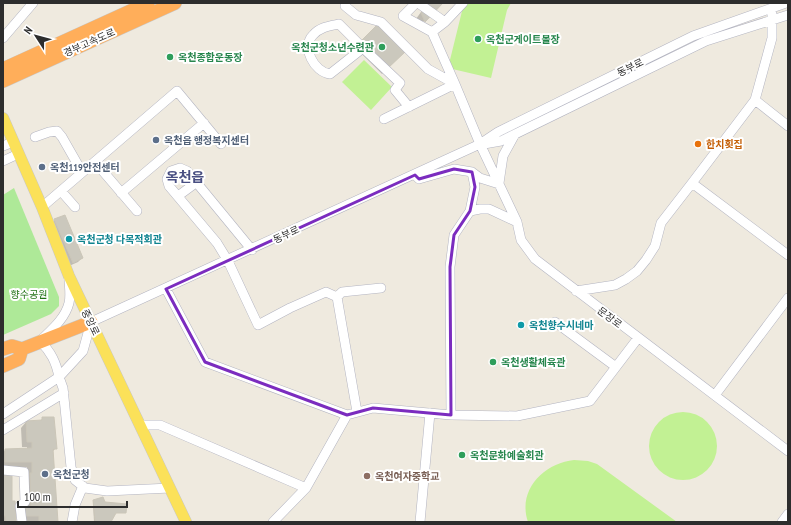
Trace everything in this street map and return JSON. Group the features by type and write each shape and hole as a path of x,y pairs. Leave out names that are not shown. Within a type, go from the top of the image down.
{"highway":[{"name":"경부고속도로","path":"3,69 148,3"},
{"name":"경부고속도로","path":"3,81 175,3"},
{"path":"3,349 12,346 22,349 91,322"},
{"path":"3,366 19,359 22,349"}],"main road":[{"name":"중앙로","path":"3,118 8,144 18,154 42,207 69,276 186,522"}],"street":[{"path":"3,38 33,3"},
{"path":"445,22 417,3 403,16 432,32 445,22 463,3"},
{"name":"동부로","path":"91,322 415,175 480,144 498,132 693,36 786,3"},
{"path":"345,6 356,15 381,22 428,69 455,84"},
{"path":"576,291 615,285 636,271 646,260 655,246 661,223 755,100 772,38 772,8"},
{"name":"동부로","path":"480,144 501,141 706,41 788,15"},
{"path":"364,48 330,74 320,71 316,67 308,46 309,39 321,28 339,24 364,48 400,83 395,90 409,107"},
{"name":"문장로","path":"432,32 480,144 517,222 521,240 535,259 788,451"},
{"path":"384,119 455,84"},
{"path":"42,207 177,91 221,144"},
{"path":"755,100 788,126"},
{"path":"121,193 204,123"},
{"path":"35,137 49,132 56,132 62,137 82,172"},
{"path":"415,175 419,179 454,169 472,172 480,178 499,184 504,156 515,134"},
{"path":"3,161 18,154"},
{"path":"95,162 137,212"},
{"path":"252,250 189,172 183,168 177,168 171,171 168,175 168,184 217,243 228,261 258,325 290,308 326,292 337,297"},
{"path":"451,415 450,267 454,235 470,211 475,187 472,172"},
{"path":"178,196 197,182"},
{"path":"692,183 788,255"},
{"path":"61,191 75,207"},
{"path":"470,211 490,209 517,222"},
{"path":"69,276 69,302 67,310 61,320 40,342 49,350 55,360 64,393 71,467 75,480 85,488 107,491 170,488"},
{"path":"337,297 342,292 382,288"},
{"path":"166,289 205,362 347,415 373,408 430,414 517,416 590,401 638,338"},
{"path":"337,297 357,412"},
{"path":"715,395 788,298"},
{"path":"3,414 59,377 82,351 91,322"},
{"path":"555,322 616,367"},
{"path":"3,430 64,393"},
{"path":"420,522 430,414"},
{"path":"273,522 306,488 347,415"},
{"path":"140,425 160,425 306,488"},
{"path":"3,470 24,472 25,502 20,506 22,522"},
{"path":"72,522 75,504 83,486"},
{"path":"782,522 788,514"}],"highlighted area":[{"path":"454,169 463,170 472,172 475,187 470,211 454,235 450,267 451,415 373,408 347,415 205,362 166,289 415,175 419,179"}],"green space":[{"name":"옥천군게이트볼장","path":"464,3 511,3 507,10 491,78 448,68"},
{"path":"364,60 392,87 371,110 342,82"},
{"name":"향수공원","path":"14,188 59,297 59,306 51,314 3,335 3,195"},
{"path":"683,412 696,415 707,422 714,433 717,446 714,459 707,470 696,477 683,480 670,477 659,470 652,459 649,446 652,433 659,422 670,415"},
{"path":"574,460 588,461 597,464 677,522 528,522 526,499 536,480 543,472 553,466"}],"building":[{"path":"428,3 443,3 425,22 421,13"},
{"name":"옥천군청소년수련관","path":"377,25 405,52 387,69 360,42"},
{"name":"옥천군청 다목적회관","path":"65,215 83,258 73,263 54,219"},
{"path":"42,417 54,417 57,449 53,449 58,522 39,522 39,516 25,516 25,507 31,507 30,473 32,473 32,462 5,462 5,449 32,448 32,442 27,442 26,421 42,420"},
{"path":"3,474 12,474 12,501 15,501 16,522 6,522 5,516 3,515"},
{"path":"103,497 105,502 127,504 126,513 116,513 111,522 95,522 93,500"}],"place":[{"name":"옥천군게이트볼장","path":"478,39"},
{"name":"옥천군청소년수련관","path":"382,47"},
{"name":"옥천종합운동장","path":"170,57"},
{"name":"옥천읍 행정복지센터","path":"156,140"},
{"name":"한치횟집","path":"698,144"},
{"name":"옥천119안전센터","path":"42,167"},
{"name":"옥천군청 다목적회관","path":"69,239"},
{"name":"옥천향수시네마","path":"521,325"},
{"name":"옥천생활체육관","path":"493,362"},
{"name":"옥천문화예술회관","path":"462,455"},
{"name":"옥천군청","path":"45,474"},
{"name":"옥천여자중학교","path":"367,476"}],"district":[{"name":"옥천읍","path":"185,177"}]}
